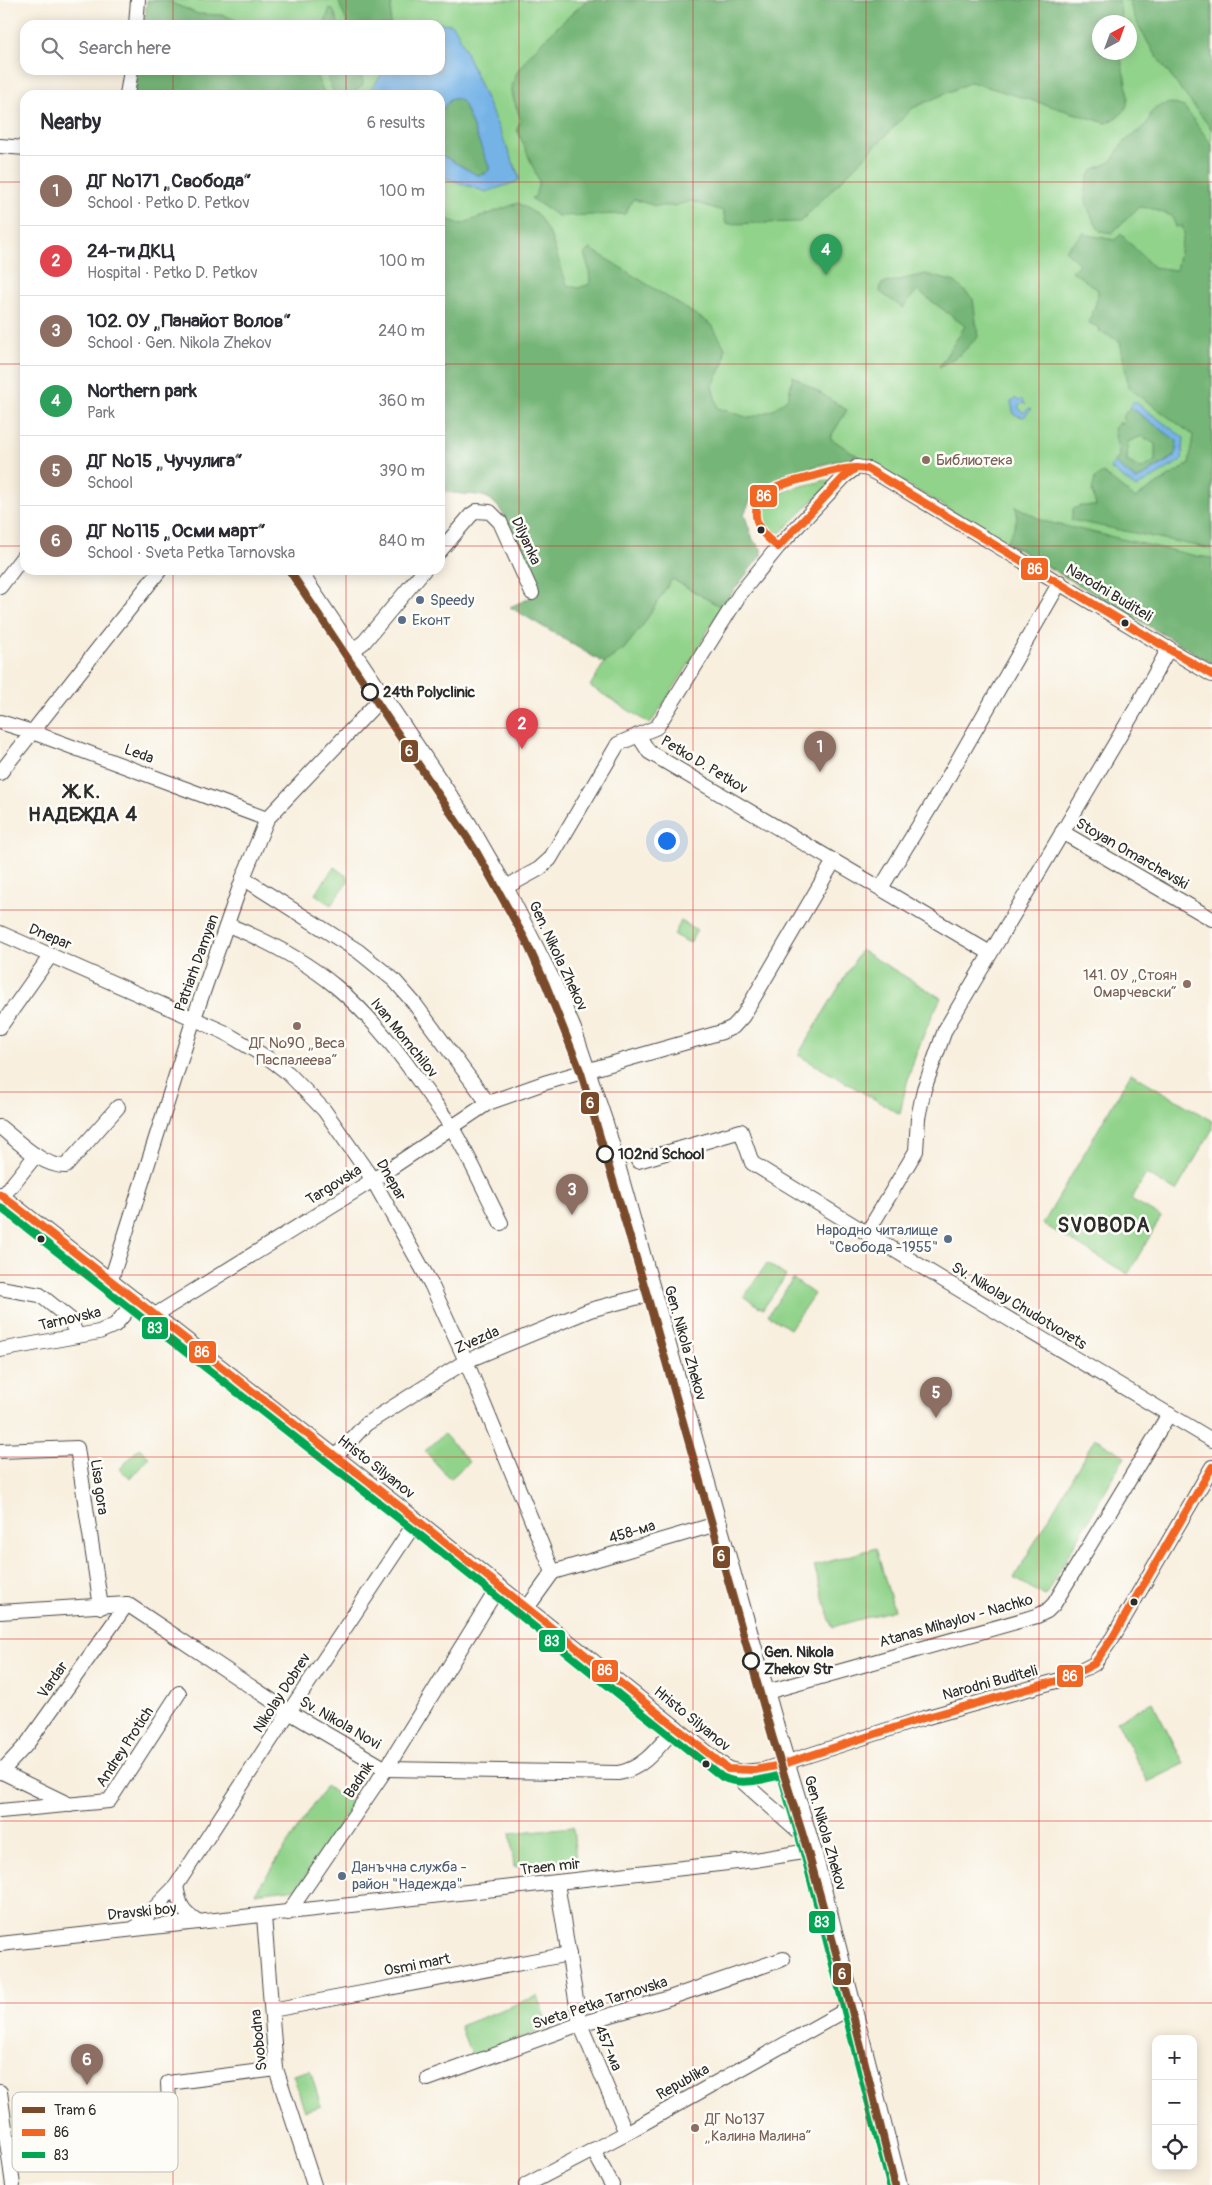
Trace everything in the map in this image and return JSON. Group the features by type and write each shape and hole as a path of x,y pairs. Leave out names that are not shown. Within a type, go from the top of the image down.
{"street":[{"path":"136,20 138,0"},
{"path":"128,90 130,75"},
{"path":"0,146 20,148"},
{"name":"Narodni Buditeli","path":"638,735 657,727 740,594 778,546 845,476 857,467 868,469 881,476 1212,675"},
{"name":"Dilyanka","path":"445,545 471,515 477,511 490,512 500,522 532,594"},
{"path":"0,587 20,561"},
{"path":"0,773 156,575"},
{"name":"Gen. Nikola Zhekov","path":"302,575 469,823 506,887 554,982 589,1071 767,1692 814,1848 900,2185"},
{"path":"353,650 364,642 420,575"},
{"path":"881,888 1060,582"},
{"path":"867,1233 916,1151 918,1118 934,1056 945,1030 1169,648"},
{"name":"Patriarh Damyan","path":"110,1280 194,1018 243,878 267,819 373,707 386,699"},
{"name":"Leda","path":"0,722 32,732 267,819"},
{"path":"506,887 539,869 550,859 618,744 638,735"},
{"name":"Petko D. Petkov","path":"638,735 650,752 990,953"},
{"name":"Stoyan Omarchevski","path":"1062,832 1212,919"},
{"path":"589,1071 722,1032 733,1027 743,1016 834,861"},
{"path":"243,878 358,951 394,980 414,1003 488,1103"},
{"name":"Ivan Momchilov","path":"228,925 262,939 311,967 349,997 375,1022 452,1128 501,1223"},
{"name":"Dnepar","path":"0,933 194,1018 251,1047 288,1073 324,1110 374,1180 431,1284 466,1361 553,1572"},
{"path":"0,1027 51,955"},
{"name":"Targovska","path":"155,1315 374,1180 488,1103 544,1083 589,1071"},
{"path":"0,1127 36,1155 57,1166 66,1166 118,1107"},
{"name":"Sv. Nikolay Chudotvorets","path":"638,1161 741,1131 752,1163 1212,1440"},
{"path":"1,1195 36,1155"},
{"name":"Hristo Silyanov","path":"1,1195 418,1520 676,1727 728,1769 814,1848"},
{"path":"0,1288 40,1295 70,1319 77,1336"},
{"name":"Zvezda","path":"336,1456 366,1424 466,1361 590,1310 654,1293"},
{"name":"Tarnovska","path":"0,1350 99,1332 115,1325 136,1300"},
{"name":"Atanas Mihaylov - Nachko","path":"767,1692 1037,1616 1047,1611 1054,1604 1169,1414"},
{"name":"Lisa gora","path":"0,1450 77,1448 101,1607"},
{"name":"Narodni Buditeli","path":"728,1769 742,1772 757,1772 924,1718 1044,1686 1081,1672 1094,1664 1113,1637 1212,1467"},
{"name":"Nikolay Dobrev","path":"134,1928 176,1886 289,1712 418,1520"},
{"name":"458-ма","path":"553,1572 720,1523"},
{"path":"527,1608 553,1572"},
{"name":"Badnik","path":"288,1913 386,1769 499,1586"},
{"path":"0,1612 127,1604"},
{"name":"Sv. Nikola Novi","path":"127,1604 289,1712 386,1769 618,1773 632,1771 641,1765 676,1727"},
{"name":"Vardar","path":"0,1768 27,1744 127,1604"},
{"name":"Andrey Protich","path":"0,1812 110,1801 179,1693"},
{"path":"0,1768 71,1805"},
{"name":"Traen mir","path":"288,1913 755,1860 814,1848"},
{"name":"457-ма","path":"557,1883 580,2024 626,2133"},
{"path":"176,1886 180,1906 188,1915 199,1922"},
{"name":"Dravski boy","path":"0,1944 134,1928 288,1913"},
{"name":"Svobodna","path":"264,1916 276,2069 314,2185"},
{"name":"Osmi mart","path":"272,2010 569,1954"},
{"name":"Sveta Petka Tarnovska","path":"428,2079 580,2024 666,1999 783,1959"},
{"name":"Republika","path":"526,2185 626,2133 855,2005"},
{"path":"168,2092 168,2083 276,2069"},
{"path":"0,2092 13,2185"},
{"path":"7,2143 12,2142"},
{"path":"593,2150 612,2185"}],"green space":[{"path":"147,0 1212,0 1212,663 858,456 788,475 763,488 752,499 744,514 753,540 761,548 761,555 721,607 686,669 650,724 590,686 604,663 510,607 539,594 524,555 502,512 494,502 486,497 445,491 445,90 136,90 137,75 445,75 445,20 145,20"},
{"path":"147,0 165,0 198,14 223,15 236,20 145,20"},
{"path":"338,0 392,0 390,20 346,20"},
{"path":"587,0 1119,0 1121,15 1092,15 1092,60 1122,60 1128,94 1124,110 1118,117 1106,123 971,82 913,108 800,222 726,224 723,211 691,201 674,206 655,206 633,199 625,214 558,216 531,198 535,197 539,181 517,129 521,120 512,91 515,77 522,65 555,29"},
{"path":"1129,0 1212,0 1212,130 1164,68 1143,34 1137,21 1137,15 1134,15"},
{"path":"330,8 333,9 337,20 326,20"},
{"path":"137,75 316,75 323,90 136,90"},
{"path":"326,75 360,75 363,81 363,85 357,90 333,90"},
{"path":"457,98 463,103 490,165 488,173 477,175 445,157 445,106 451,99"},
{"path":"1171,103 1184,107 1212,145 1212,549 1071,520 1073,509 1080,506 1096,506 1092,491 1095,478 1103,473 1135,498 1189,464 1193,435 1129,388 1120,341 1099,331 1100,328 1089,323 1098,290 1072,271 1079,264 1065,250 1085,232 1088,235 1115,240 1121,234 1153,267 1176,270 1184,232 1182,226 1176,227 1172,216 1150,208 1139,207 1112,233 1100,231 1089,211 1085,196 1087,181 1092,171 1111,161 1123,144 1145,125 1156,108"},
{"path":"518,203 538,215 551,237 567,285 578,288 590,284 589,269 584,254 591,249 712,325 725,348 724,363 712,387 718,408 749,418 773,410 788,398 793,376 847,410 830,438 858,456 788,475 763,488 752,499 744,514 753,540 761,548 761,555 721,607 672,579 643,625 624,649 604,663 510,607 539,594 510,525 494,502 486,497 445,491 445,219 461,224"},
{"path":"926,274 955,282 973,299 978,337 961,354 939,367 965,326 917,290 903,308 880,292 881,284"},
{"path":"1130,407 1177,441 1175,455 1137,480 1114,463 1119,456 1114,429 1119,422 1122,424 1124,420 1122,418","holes":["1142,436 1155,444 1155,461 1141,469 1127,461 1128,442"]},
{"path":"826,480 830,482 827,487 781,532 774,533 765,526 761,511 773,498 789,490"},
{"path":"1016,506 1043,521 1212,558 1212,663 1006,542 1015,525 1017,516"},
{"path":"334,867 348,877 348,882 331,905 315,894"},
{"path":"681,921 697,930 690,943 674,935"},
{"path":"861,950 941,998 916,1054 900,1114 798,1055"},
{"path":"1131,1073 1212,1121 1212,1130 1176,1191 1146,1174 1131,1200 1161,1217 1128,1274 1043,1224"},
{"path":"767,1263 786,1276 763,1309 744,1297"},
{"path":"793,1279 814,1294 790,1329 768,1315"},
{"path":"444,1434 469,1462 450,1479 425,1451"},
{"path":"1095,1438 1125,1456 1045,1596 1014,1578"},
{"path":"139,1448 149,1457 130,1479 120,1469"},
{"path":"876,1548 894,1610 832,1627 814,1566"},
{"path":"1152,1702 1184,1764 1148,1782 1117,1721"},
{"path":"326,1786 353,1804 298,1888 255,1893"},
{"path":"573,1827 576,1861 514,1867 510,1833"},
{"path":"537,1996 549,2028 472,2057 460,2026"},
{"path":"310,2070 321,2106 305,2111 293,2075"}],"water":[{"path":"445,23 451,24 457,31 519,176 519,180 486,192 445,178 445,157 477,175 485,174 490,169 463,103 459,99 451,99 445,106 445,90 373,90 372,88 381,75 445,75"},
{"path":"1016,398 1019,401 1021,399 1026,404 1022,403 1018,407 1024,413 1029,408 1031,410 1024,417 1014,415 1011,402"},
{"path":"1134,401 1184,438 1182,460 1136,488 1110,468 1114,463 1137,480 1175,456 1177,441 1130,407"}],"tram line":[{"name":"6","path":"292,575 476,851 525,939 546,985 581,1073 647,1295 773,1739 808,1852 851,2007 895,2185"}],"transit line":[{"name":"86","path":"856,468 868,469 1212,675"},
{"name":"86","path":"856,468 845,476 778,547 758,526 756,516 760,499 774,488 833,471 856,468"},
{"name":"86","path":"0,1194 417,1520 728,1769 755,1770 781,1765 924,1718 1067,1678 1094,1664 1113,1637 1212,1467"},
{"name":"83","path":"0,1207 411,1528 722,1777 743,1782 781,1775 804,1853 890,2185"}],"place":[{"name":"Northern park","path":"826,275"},
{"name":"Библиотека","path":"926,460"},
{"name":"Speedy","path":"420,600"},
{"name":"Еконт","path":"402,620"},
{"name":"24th Polyclinic","path":"370,692"},
{"name":"24-ти ДКЦ","path":"522,749"},
{"name":"ДГ №171 „Свобода“","path":"820,772"},
{"name":"141. ОУ „Стоян Омарчевски“","path":"1187,984"},
{"name":"ДГ №90 „Веса Паспалеева“","path":"297,1026"},
{"name":"102nd School","path":"605,1154"},
{"name":"102. ОУ „Панайот Волов“","path":"572,1215"},
{"name":"Народно читалище \"Свобода -1955\"","path":"948,1239"},
{"name":"ДГ №15 „Чучулига“","path":"936,1418"},
{"name":"Gen. Nikola Zhekov Str","path":"751,1661"},
{"name":"Данъчна служба - район \"Надежда\"","path":"342,1876"},
{"name":"ДГ №115 „Осми март“","path":"87,2085"},
{"name":"ДГ №137 „Калина Малина“","path":"695,2128"}],"district":[{"name":"Ж.К. НАДЕЖДА 4","path":"83,802"},
{"name":"SVOBODA","path":"1104,1225"}]}
